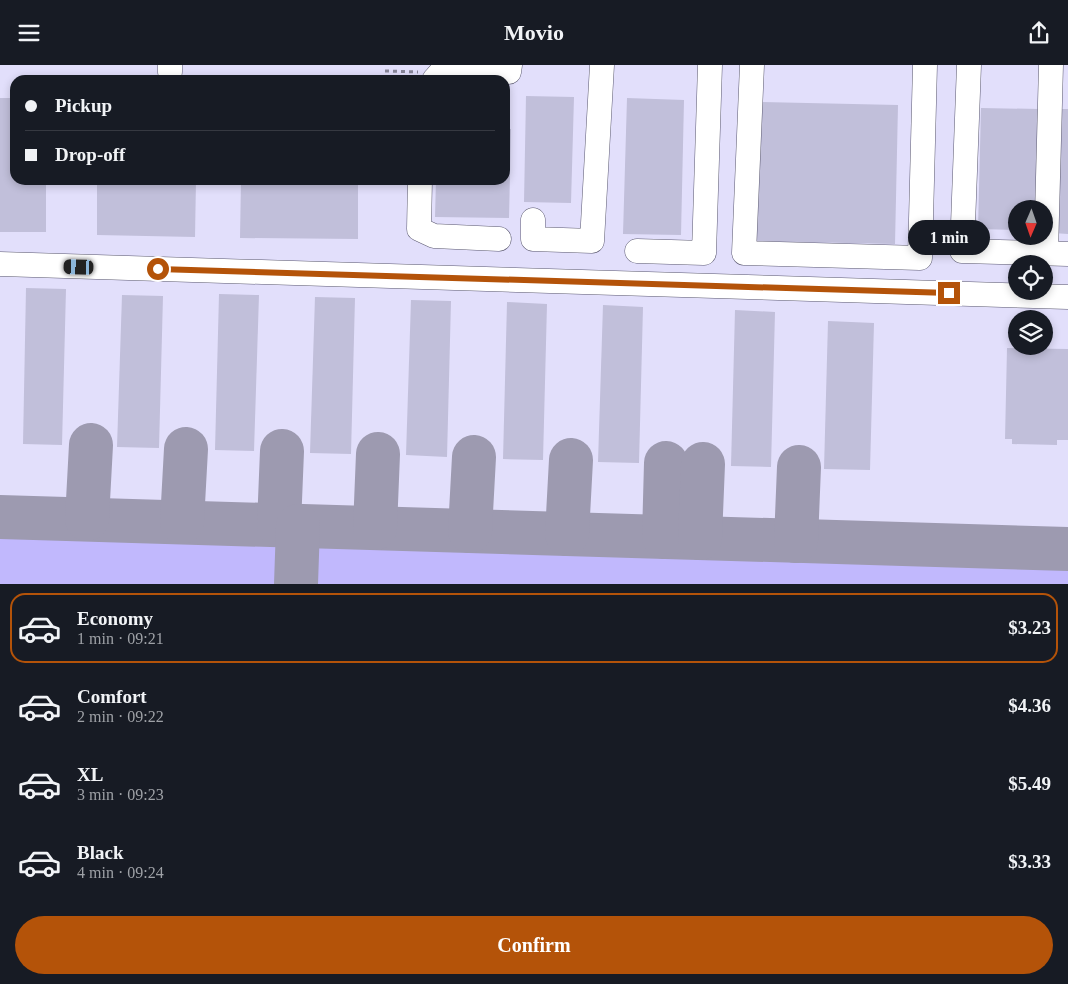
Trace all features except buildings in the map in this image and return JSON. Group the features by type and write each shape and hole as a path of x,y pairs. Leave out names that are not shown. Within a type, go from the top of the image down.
{"lane":[{"path":"455,75 509,72 510,65"},
{"path":"533,220 533,239 592,241 602,65"},
{"path":"637,251 704,253 710,65"},
{"path":"752,65 744,253 920,258 925,65"},
{"path":"969,65 962,251 1057,254 1051,65"},
{"path":"420,185 419,229 434,236 499,239"},
{"path":"0,264 1068,297"}],"path":[{"path":"384,71 426,75"}],"shaded area":[{"path":"0,526 250,535 282,542 287,584 0,584"},
{"path":"352,537 1068,558 1068,584 306,584 314,542"}],"taxiway":[{"path":"87,519 91,445"},
{"path":"182,522 186,449"},
{"path":"279,525 282,451"},
{"path":"375,528 378,454"},
{"path":"470,531 474,457"},
{"path":"567,534 571,460"},
{"path":"664,537 666,463"},
{"path":"700,538 703,464"},
{"path":"796,541 799,467"},
{"path":"0,517 1068,549"},
{"path":"296,584 298,526"}],"route":[{"path":"158,269 949,293"}]}
